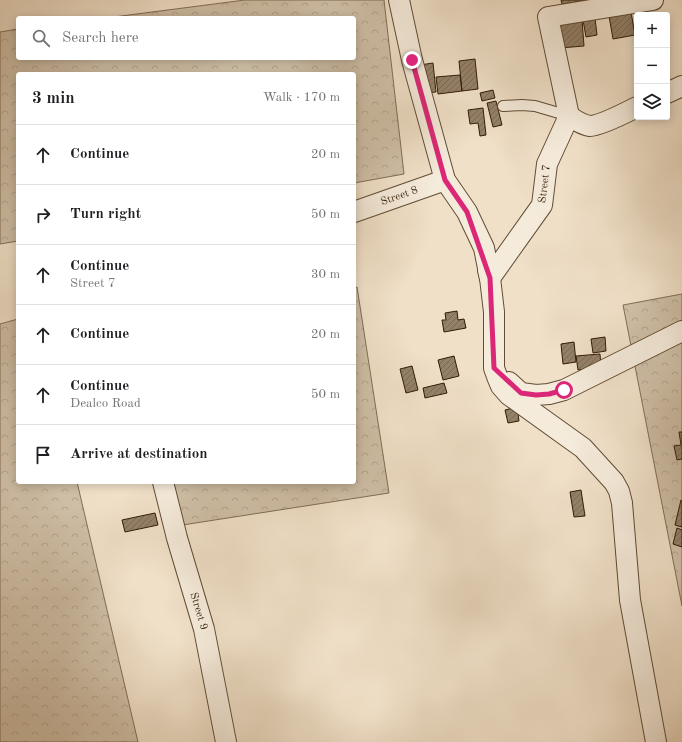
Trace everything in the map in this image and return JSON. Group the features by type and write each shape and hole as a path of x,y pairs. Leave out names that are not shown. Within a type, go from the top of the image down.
{"street":[{"path":"399,0 412,60 445,180 467,212 484,248 490,278 494,312 494,368 501,386 509,395 583,448 614,482 619,491 624,515 630,600 656,742"},
{"path":"634,108 606,122 590,126 569,116 548,17 653,0"},
{"path":"670,92 682,86"},
{"name":"Street 7","path":"490,278 542,205 546,164 569,116"},
{"name":"Street 8","path":"356,211 445,180"},
{"path":"494,368 521,393 536,395 549,394 564,390 682,331"},
{"name":"Street 9","path":"164,484 177,538 204,629 226,742"}],"lane":[{"path":"503,106 535,106 569,116"}],"green space":[{"path":"245,0 384,0 404,174 356,183 356,72 16,72 16,241 0,244 0,32 16,29 16,60 356,60 356,16 121,16"},
{"path":"356,287 389,493 176,526 169,484 356,484"},
{"path":"682,294 682,606 623,305"},
{"path":"16,320 16,484 77,484 138,742 0,742 0,324"}],"building":[{"path":"561,0 593,0 562,4"},
{"path":"631,12 634,35 613,39 609,16"},
{"path":"595,18 597,35 586,37 583,20"},
{"path":"582,20 584,46 560,48 558,22"},
{"path":"475,59 478,89 462,91 459,61"},
{"path":"433,63 436,92 423,93 420,65"},
{"path":"460,75 462,91 438,94 436,77"},
{"path":"493,90 495,98 482,101 480,93"},
{"path":"496,101 502,125 493,127 487,103"},
{"path":"483,108 486,135 480,136 478,123 470,124 468,110"},
{"path":"457,311 458,320 464,319 466,328 444,332 442,320 446,320 445,313"},
{"path":"605,337 606,351 593,353 591,339"},
{"path":"574,342 576,362 563,364 561,344"},
{"path":"600,354 601,367 578,370 576,356"},
{"path":"454,356 459,376 443,380 438,360"},
{"path":"412,366 418,390 406,393 400,369"},
{"path":"444,383 447,393 425,398 423,388"},
{"path":"517,407 519,421 508,423 505,410"},
{"path":"679,432 682,432 682,459 677,460 674,446 681,445"},
{"path":"581,490 585,516 574,517 570,492"},
{"path":"681,500 682,501 682,527 675,525"},
{"path":"155,513 158,525 125,532 122,520"},
{"path":"677,528 682,530 682,547 673,544"}],"route":[{"path":"412,60 445,180 467,212 490,278 494,368 521,393 536,395 549,394 564,390"}]}
